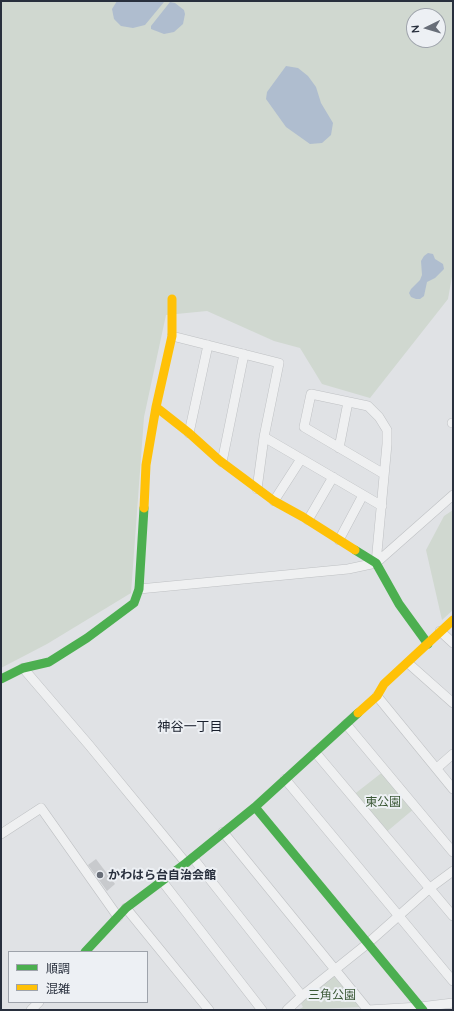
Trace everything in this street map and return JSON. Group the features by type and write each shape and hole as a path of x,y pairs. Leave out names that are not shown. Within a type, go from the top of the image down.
{"street":[{"path":"1,679 23,668 49,662 87,638 134,603 139,589 146,465 156,407 172,336 172,299"},
{"path":"172,336 279,363 264,437 257,488"},
{"path":"189,433 208,345"},
{"path":"222,462 244,354"},
{"path":"376,563 382,506 387,430 368,406 311,394 304,427 384,474"},
{"path":"339,448 348,402"},
{"path":"156,407 222,462 274,501 308,520 376,563 399,604 428,644"},
{"path":"264,437 382,506"},
{"path":"274,501 301,459"},
{"path":"308,520 333,477"},
{"path":"339,540 363,495"},
{"path":"139,589 348,569 376,563 453,495"},
{"path":"86,951 126,908 189,860 254,807 315,752 377,696 384,684 453,620"},
{"path":"440,631 453,643"},
{"path":"408,663 453,703"},
{"path":"23,668 189,860 302,996"},
{"path":"377,696 453,789"},
{"path":"346,724 453,852"},
{"path":"315,752 453,916"},
{"path":"436,768 453,754"},
{"path":"285,779 453,982"},
{"path":"254,807 422,1009"},
{"path":"1,834 41,808 118,917"},
{"path":"223,832 368,1010 422,1009 453,1002"},
{"path":"287,1010 302,996 367,944 430,888 453,871"},
{"path":"162,881 262,1010"},
{"path":"126,908 209,1010"}],"green space":[{"path":"1,1 453,1 453,271 448,299 370,398 322,384 300,348 274,341 207,311 166,315 144,417 131,593 47,644 1,668"},
{"path":"453,510 453,610 442,620 426,550 444,516"},
{"name":"東公園","path":"384,771 415,808 384,834 352,796"},
{"name":"三角公園","path":"334,975 361,1007 298,1010 303,1007 300,1002"}],"water":[{"path":"117,1 164,2 145,25 133,28 121,26 114,19 112,9"},
{"path":"170,2 175,3 184,10 185,14 183,24 174,32 164,34 151,29 151,26"},
{"path":"286,66 298,68 308,76 316,87 321,103 333,123 331,135 322,143 310,144 286,127 266,99 267,92"},
{"path":"428,253 433,254 435,259 443,264 444,269 435,278 427,282 424,296 420,299 416,299 411,297 409,293 420,280 422,275 421,261"}],"building":[{"name":"かわはら台自治会館","path":"96,859 115,884 107,891 88,865"}],"traffic: fast":[{"path":"1,679 23,668 49,662 87,638 134,603 139,589 144,508"},
{"path":"355,550 376,563 399,604 428,644"},
{"path":"86,951 126,908 186,863 255,807 358,713"},
{"path":"255,807 423,1010"}],"traffic: slow":[{"path":"144,508 146,465 156,407 172,336 172,299"},
{"path":"156,407 189,433 219,460 274,501 303,517 355,550"},
{"path":"358,713 377,696 384,684 453,620"}],"place":[{"name":"かわはら台自治会館","path":"100,875"}],"district":[{"name":"神谷一丁目","path":"190,727"}]}
